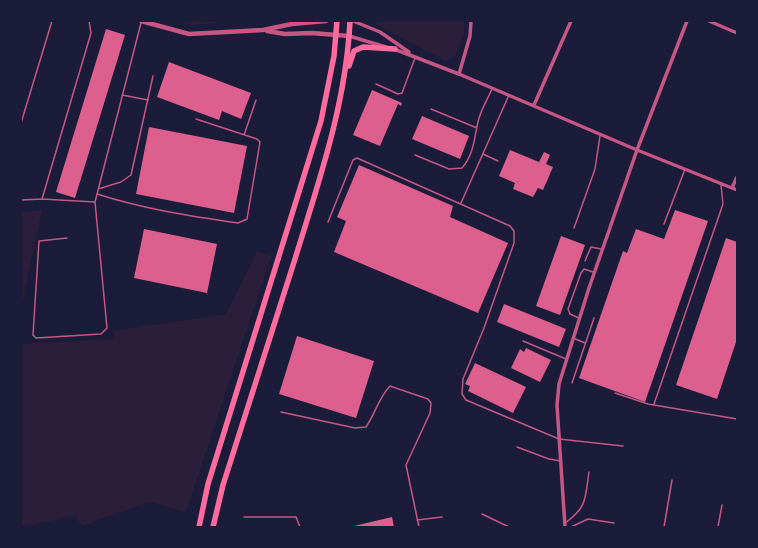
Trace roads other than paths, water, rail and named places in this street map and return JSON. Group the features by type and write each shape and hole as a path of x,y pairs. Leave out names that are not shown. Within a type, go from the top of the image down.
{"main road":[{"path":"199,527 208,484 321,121 327,95 337,21"},
{"path":"341,98 350,21"},
{"path":"213,527 223,485 321,175 350,60 354,51 363,47 396,49"}],"street":[{"path":"141,21 189,34 263,30 292,24 326,21"},
{"path":"353,21 380,32 411,54"},
{"path":"459,74 470,36 471,21"},
{"path":"534,106 571,21"},
{"path":"565,525 557,395 566,359 637,150 687,21"},
{"path":"709,21 737,33"},
{"path":"263,30 285,34 312,33 349,36 411,54 637,150 737,190"},
{"path":"732,188 737,177"}],"lane":[{"path":"21,123 52,21"},
{"path":"42,199 91,33 88,21"},
{"path":"67,238 39,241 34,338 101,334 107,328 95,202 141,21"},
{"path":"376,84 398,94 402,93 416,56"},
{"path":"98,189 121,182 131,175 153,76"},
{"path":"415,155 449,169 462,168 467,162 476,139 479,118 492,88"},
{"path":"122,95 148,100"},
{"path":"461,203 509,95"},
{"path":"244,135 256,100"},
{"path":"431,109 478,128"},
{"path":"97,194 154,210 238,223 243,222 248,215 260,142 257,139 196,119"},
{"path":"574,228 595,169 600,134"},
{"path":"483,154 498,161"},
{"path":"328,222 355,158 461,203 510,226 514,231 515,237 484,328 462,379 462,394 466,400 559,439 623,446"},
{"path":"664,224 685,169"},
{"path":"654,404 723,204 721,184"},
{"path":"21,200 42,199 95,202"},
{"path":"585,260 591,246 603,250"},
{"path":"580,318 570,314 568,309 580,273 584,269 595,272"},
{"path":"572,383 594,318"},
{"path":"573,338 586,343"},
{"path":"522,341 566,359"},
{"path":"281,412 355,428 366,427 384,392 390,386 428,398 431,403 430,413 406,465 419,527"},
{"path":"615,393 648,404 737,419"},
{"path":"517,447 549,459 561,461"},
{"path":"565,525 583,507 589,472"},
{"path":"664,527 672,480"},
{"path":"718,527 722,505"},
{"path":"482,514 509,527"},
{"path":"244,517 296,517 300,527"},
{"path":"417,520 442,517"},
{"path":"571,527 588,519 614,524"}]}
